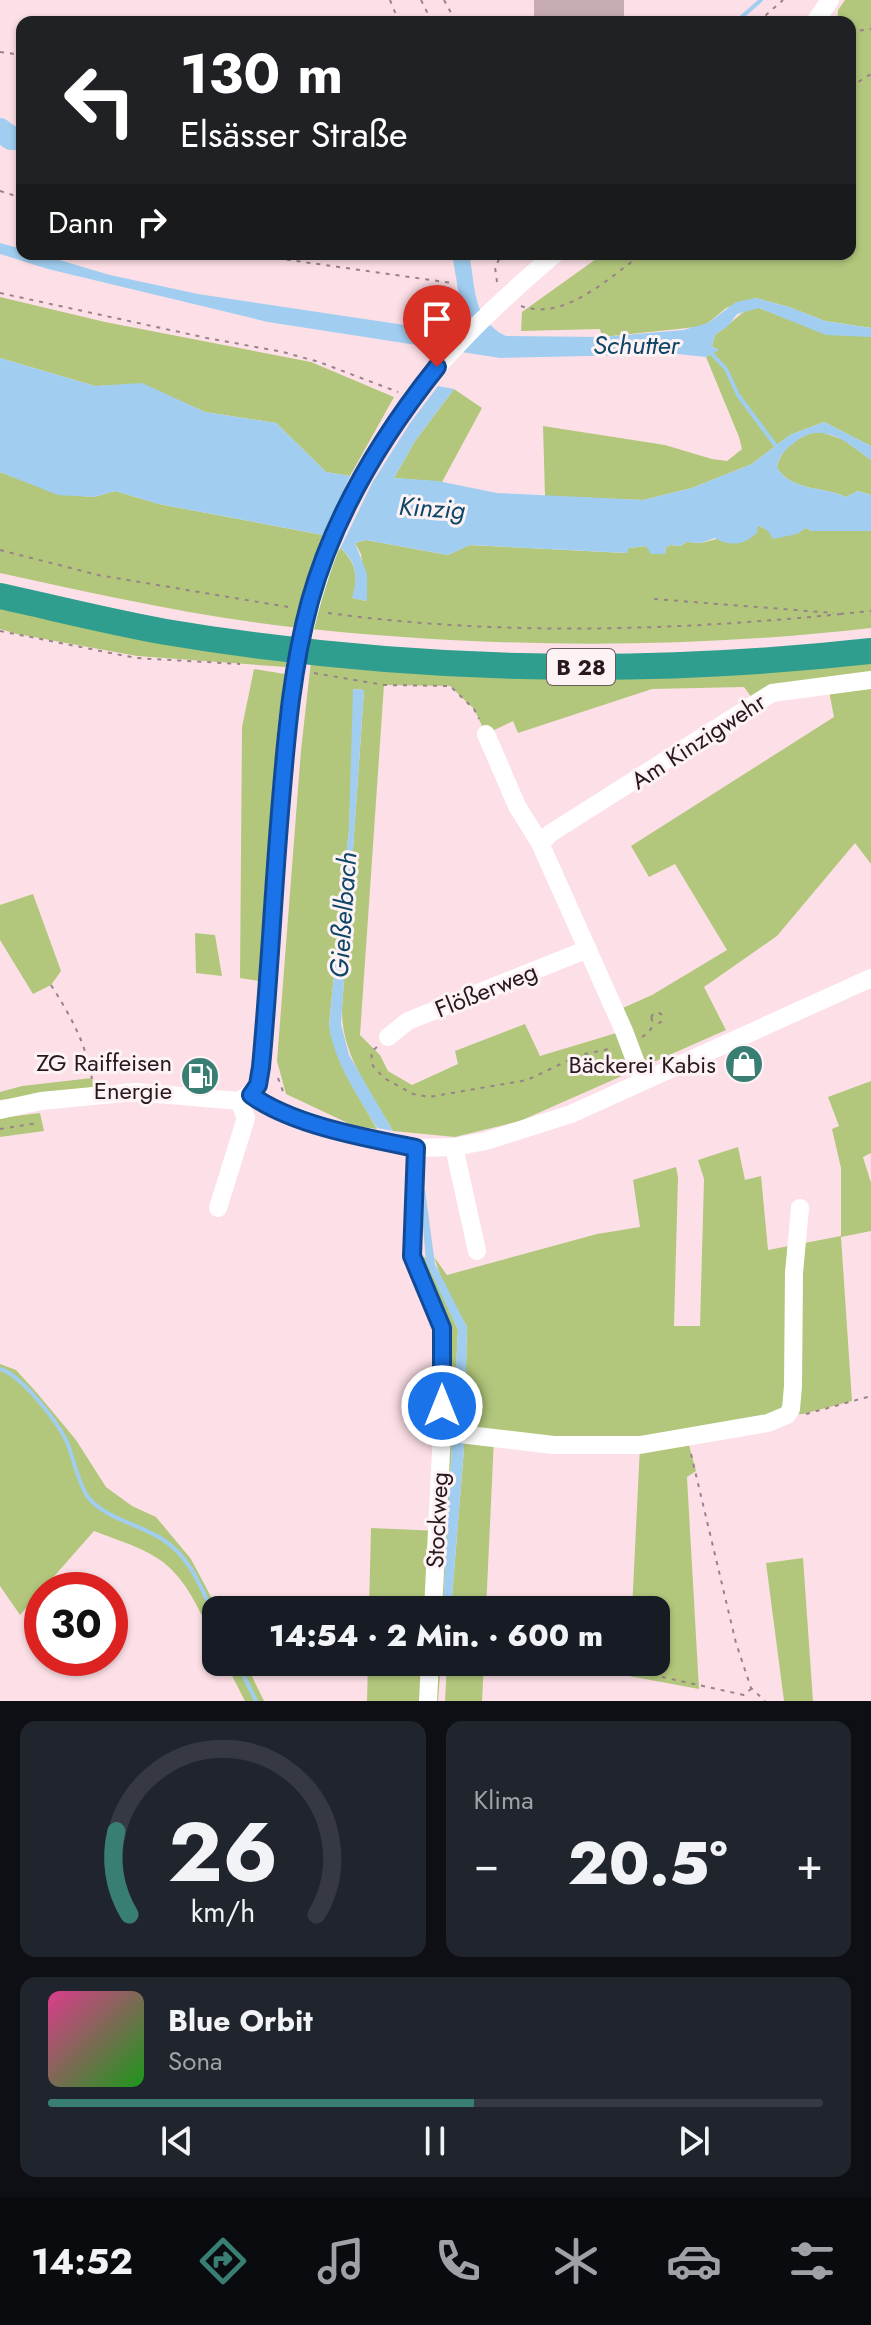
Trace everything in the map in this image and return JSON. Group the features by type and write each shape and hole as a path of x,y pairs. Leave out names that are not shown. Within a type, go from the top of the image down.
{"highway":[{"name":"B 28","path":"0,582 161,617 275,633 451,648 663,651 871,637"},
{"name":"B 28","path":"0,596 178,634 291,650 453,665 666,666 871,651"}],"street":[{"path":"218,1208 246,1118 245,1098 258,1085 261,1067 292,687 311,599 325,557 377,448 437,367 548,260"},
{"name":"Am Kinzigwehr","path":"540,843 551,833 772,693 871,680"},
{"path":"486,734 517,806 540,843 588,949 642,1079"},
{"name":"Flößerweg","path":"388,1037 408,1021 588,949"},
{"path":"0,1110 41,1101 135,1092 245,1098 347,1134 416,1148 454,1147 486,1141 571,1114 642,1079 871,978"},
{"path":"454,1147 477,1251"},
{"name":"Stockweg","path":"416,1148 412,1256 442,1328 454,1434 435,1596"},
{"path":"454,1434 594,1446 640,1445 768,1423 787,1415 791,1409 793,1386 794,1273 800,1208"},
{"path":"428,1701 429,1676"}],"path":[{"path":"765,16 783,0"},
{"path":"289,260 452,283"},
{"path":"499,260 495,267 499,288"},
{"path":"518,305 537,310 564,305 633,260"},
{"path":"0,293 283,352 319,362 403,394"},
{"path":"0,550 98,575 294,608"},
{"path":"654,599 841,614"},
{"path":"322,612 463,625 633,628 774,621 871,611"},
{"path":"0,631 136,658 239,664"},
{"path":"305,672 384,685 450,686 474,709 486,734"},
{"path":"51,985 74,1020 82,1040 95,1096"},
{"path":"388,1037 371,1052 371,1062 376,1071 400,1088 429,1097 527,1080 580,1055 629,1045 648,1033 655,1023"},
{"path":"0,1129 38,1123"},
{"path":"787,1415 803,1414 871,1396"},
{"path":"687,1437 732,1629 751,1688 765,1701"},
{"path":"662,1677 744,1695 751,1688"}],"green space":[{"path":"845,0 871,0 871,328 825,321 756,298 726,308 708,323 697,327 602,337 600,329 521,331 522,312 595,260 856,260 856,16 838,16"},
{"path":"0,297 105,322 311,362 394,397 350,476 326,472 276,423 205,412 142,384 95,386 0,358"},
{"path":"750,308 871,337 871,446 824,422 790,435 752,464 692,488 643,500 545,496 543,426 665,445 727,461 742,449 706,357 718,350 712,346 715,335"},
{"path":"454,389 482,408 442,482 394,478 415,441"},
{"path":"819,431 844,440 871,460 871,495 858,491 846,497 800,485 777,468 782,454 792,444"},
{"path":"0,472 58,494 94,497 115,491 159,504 328,536 343,550 355,570 353,598 366,601 361,554 355,543 366,540 448,555 469,545 626,553 629,548 646,546 665,554 666,547 671,545 701,543 756,529 758,525 782,534 806,528 812,531 871,531 871,628 726,640 581,644 363,634 181,611 0,573"},
{"path":"0,607 287,659 286,667 137,656 17,634 0,629"},
{"path":"871,660 871,864 855,843 777,936 704,987 726,1030 520,1121 455,1137 393,1131 359,1073 343,1026 364,690 354,689 349,829 329,1025 342,1066 377,1129 354,1126 286,1094 277,1061 301,750 311,661","holes":["384,685 450,686 474,709 486,734 513,721 518,733 652,689 744,687 755,702 828,686 834,717 631,846 649,877 675,864 727,950 652,995 616,1011 623,1031 540,1056 525,1024 455,1051 458,1064 412,1085 388,1071 380,1055 360,1035"]},
{"path":"254,669 285,674 278,722 259,981 240,978 242,727"},
{"path":"33,894 61,971 51,985 33,994 0,940 0,905"},
{"path":"195,933 215,935 222,976 196,973"},
{"path":"92,1078 94,1089 0,1100 0,1092 22,1086"},
{"path":"871,1081 871,1153 863,1157 871,1183 871,1231 841,1237 852,1401 687,1438 696,1471 687,1477 699,1689 629,1676 670,1676 670,1596 633,1596 640,1446 494,1438 487,1596 452,1596 464,1448 467,1327 442,1281 434,1257 447,1275 597,1234 640,1227 633,1180 676,1167 674,1326 700,1326 704,1179 698,1160 738,1147 745,1180 761,1176 768,1250 841,1236 841,1168 832,1129 839,1126 828,1097"},
{"path":"40,1113 44,1131 0,1137 0,1118"},
{"path":"425,1257 458,1330 444,1596 369,1596 371,1528 440,1531 452,1361 449,1325 420,1258"},
{"path":"0,1364 16,1370 37,1393 76,1440 106,1487 132,1506 156,1517 191,1559 211,1596 202,1596 202,1618 179,1578 164,1563 125,1542 94,1531 58,1572 24,1572 24,1610 20,1615 0,1586"},
{"path":"803,1558 813,1701 784,1701 766,1563"},
{"path":"232,1676 252,1676 264,1701 245,1701"},
{"path":"368,1676 440,1676 438,1701 367,1701"},
{"path":"446,1676 483,1676 482,1701 445,1701"}],"water":[{"path":"0,243 16,247 16,259 0,254"},
{"path":"19,260 59,260 110,275 198,294 445,331 459,310 453,260 470,260 481,311 486,321 506,336 602,337 683,330 708,323 736,302 756,298 825,321 871,328 871,337 826,335 759,308 737,314 728,326 715,335 712,346 719,350 706,357 677,354 500,358 268,322"},
{"name":"Kinzig","path":"0,358 95,386 142,383 205,412 276,423 326,472 374,480 438,386 454,389 415,441 394,478 438,481 497,493 643,500 692,488 752,464 790,435 824,422 871,446 871,460 843,440 814,433 787,448 777,468 800,485 846,497 858,491 871,495 871,531 812,531 806,528 797,534 773,539 768,531 758,525 757,533 742,542 732,544 715,538 701,543 687,542 666,547 665,554 651,554 646,546 629,548 627,553 470,545 448,555 366,540 355,543 367,574 367,601 352,598 355,570 349,556 328,536 159,504 115,491 94,497 58,495 0,472"},
{"name":"Gießelbach","path":"353,689 364,690 341,1024 349,1055 393,1131 377,1128 362,1104 341,1066 329,1025 349,829"},
{"path":"425,1190 435,1264 467,1327 464,1448 452,1596 444,1596 458,1330 426,1262 420,1192"}],"pier":[{"path":"441,382 381,465 339,551 327,540 321,539 352,472 372,475 435,383"}],"waterway":[{"path":"743,16 761,0"},
{"name":"Schutter","path":"0,130 16,138"},
{"path":"710,352 726,369 738,395 776,446"},
{"path":"0,1369 18,1380 54,1421 66,1440 88,1497 113,1516 172,1546 195,1575 205,1596"},
{"path":"244,1676 256,1701"}],"runway":[{"path":"579,0 579,16"}],"place":[{"name":"Bäckerei Kabis","path":"744,1064"},
{"name":"ZG Raiffeisen Energie","path":"200,1076"}],"route":[{"path":"437,367 377,448 331,542 311,599 297,660 287,726 261,1067 258,1085 251,1095 280,1111 347,1134 416,1148 412,1256 442,1328 442,1406"}]}
